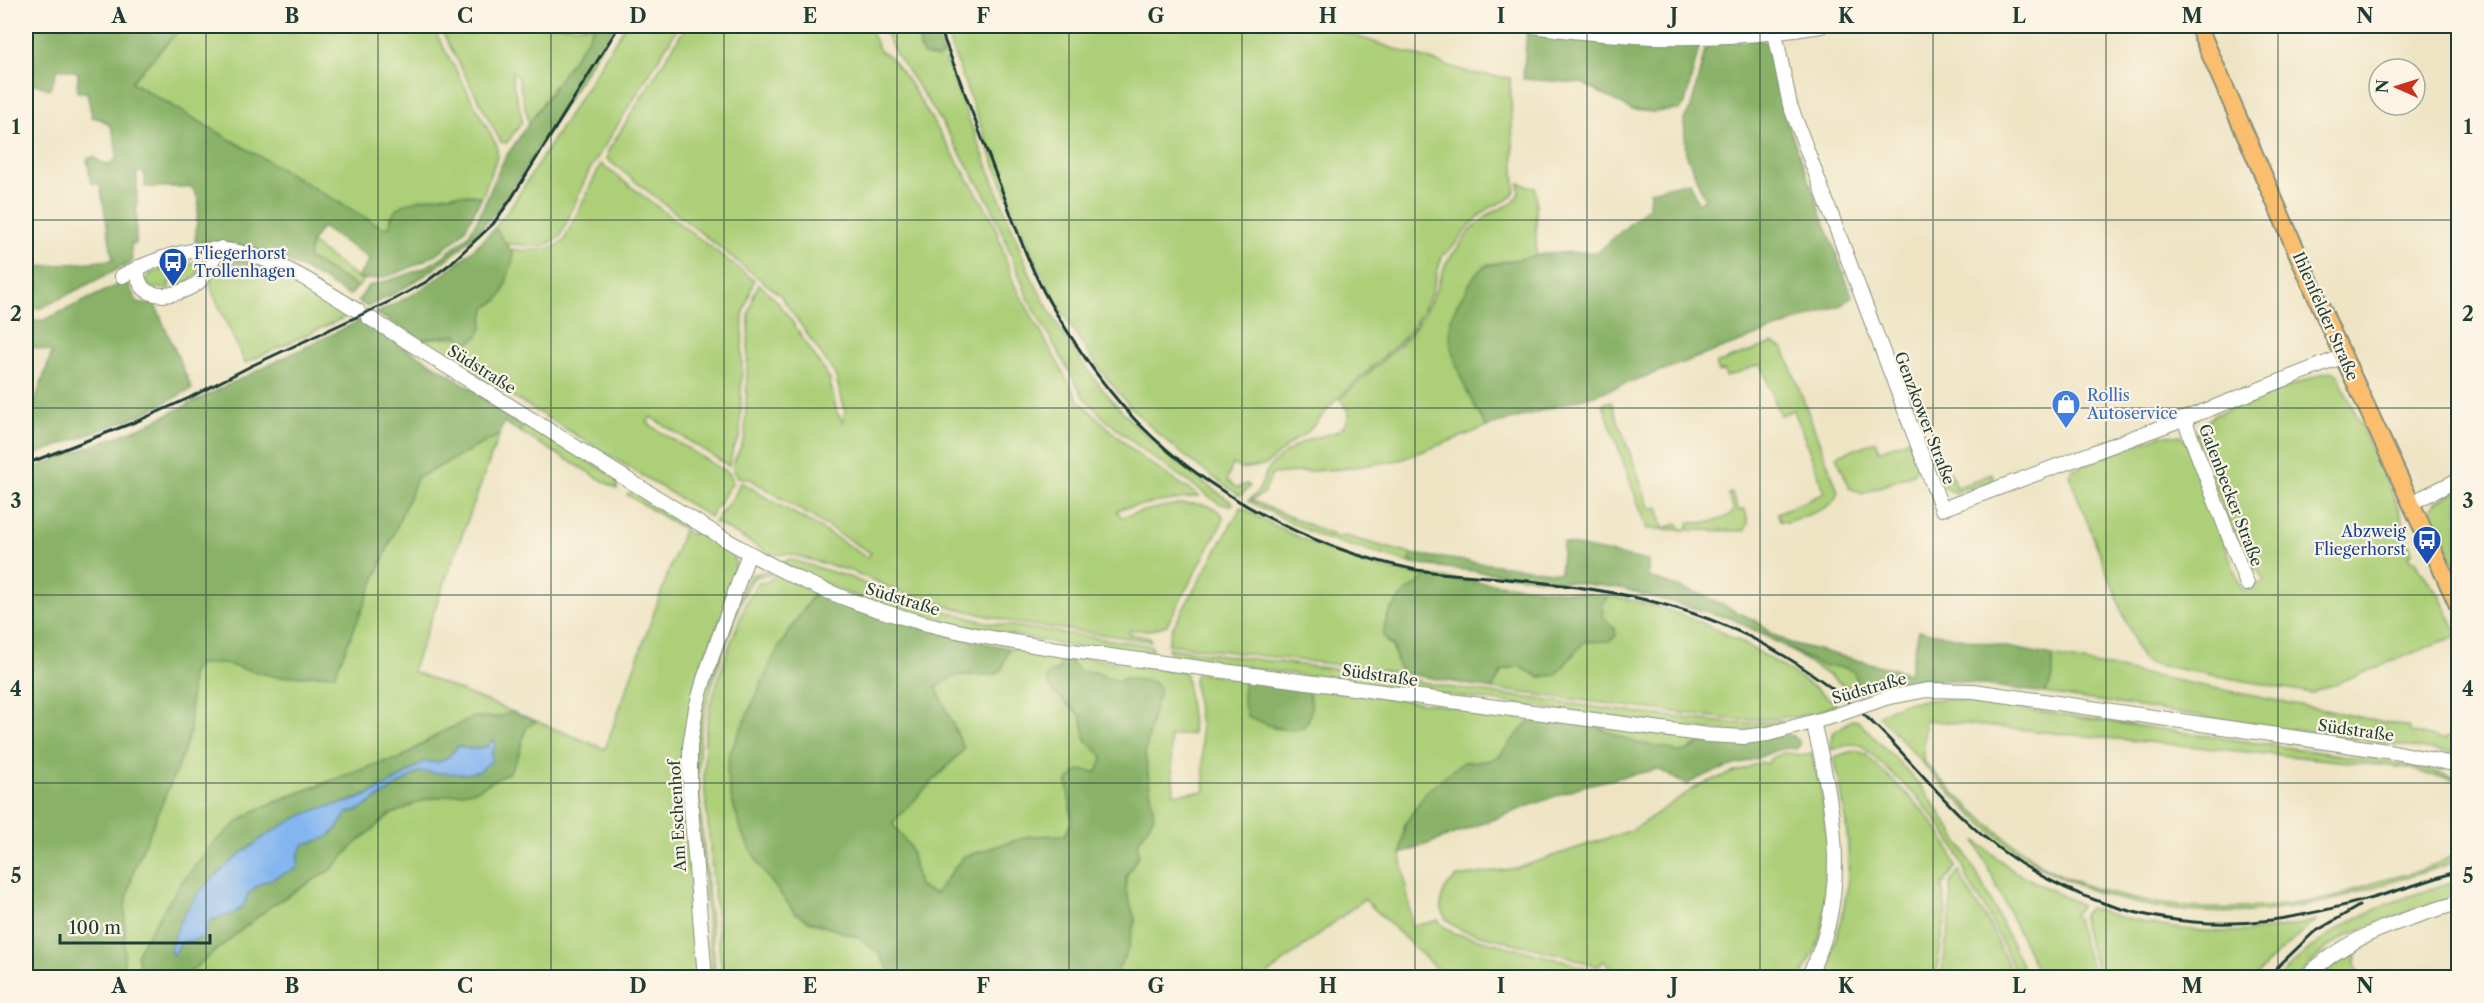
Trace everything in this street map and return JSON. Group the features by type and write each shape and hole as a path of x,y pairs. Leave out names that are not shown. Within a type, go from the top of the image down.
{"main road":[{"name":"Ihlenfelder Straße","path":"2198,26 2344,356 2458,605"}],"street":[{"path":"1533,26 1667,32 1775,33 1821,26"},
{"name":"Genzkower Straße","path":"1775,33 1790,105 1941,509 2184,419 2344,356"},
{"path":"138,267 138,283 145,292 174,293 189,288 202,279 210,262 221,248"},
{"name":"Südstraße","path":"122,276 138,267 163,258 221,248 242,251 271,261 311,282 749,553 817,587 879,610 953,631 1011,642 1708,735 1744,737 1768,734 1812,723 1886,698 1927,690 1974,691 2394,752 2458,765"},
{"name":"Galenbecker Straße","path":"2184,419 2247,584"},
{"path":"2410,502 2458,480"},
{"name":"Am Eschenhof","path":"705,978 690,794 690,746 696,708 705,676 749,553"},
{"path":"1807,978 1823,943 1830,918 1835,874 1832,819 1812,723"},
{"path":"2304,978 2332,955 2393,922 2458,903"}],"green space":[{"path":"26,26 183,26 131,82 381,227 390,227 395,211 414,201 451,195 482,197 464,230 445,248 416,265 372,279 360,279 359,276 370,259 322,227 311,243 308,258 356,286 352,294 348,295 311,273 275,256 238,245 195,242 199,200 192,187 145,187 145,173 137,172 136,244 131,244 132,262 41,308 26,309 26,268 113,260 100,184 91,183 87,159 94,157 102,163 111,165 117,157 113,131 110,126 92,117 87,92 77,92 78,72 58,68 50,89 26,81"},
{"path":"183,26 285,26 289,34 305,26 432,26 497,146 497,157 482,197 454,194 406,204 391,217 390,227 387,229 131,82"},
{"path":"439,26 594,26 529,124 518,77 512,73 522,122 507,143 501,142"},
{"path":"594,26 614,26 508,196 494,214 462,247 427,274 367,307 358,301 368,286 402,276 433,263 467,236 480,215 505,158"},
{"path":"625,26 679,26 589,171 560,237 544,246 506,244 495,228 514,202"},
{"path":"686,26 868,26 880,51 890,57 907,79 986,208 994,223 1014,284 1079,401 1139,456 1199,496 1122,508 1117,511 1121,517 1160,507 1189,504 1203,505 1223,516 1223,521 1167,625 1151,630 1130,630 1129,634 1150,637 1151,641 1016,623 914,598 854,572 790,554 771,554 714,522 735,495 740,482 828,532 867,558 871,553 750,479 738,477 733,470 733,464 745,437 749,315 759,284 776,300 791,320 829,378 837,413 843,422 845,410 835,374 780,295 607,159 608,151"},
{"path":"882,26 897,26 900,31 919,36 920,48 938,58 943,53 1030,274 1049,311 1092,375 1140,430 1168,455 1233,503 1232,505 1220,504 1144,451 1106,420 1083,396 1029,300 991,205 938,116 896,54"},
{"path":"897,26 933,26 943,53 938,58 924,55 920,48 919,36 900,31"},
{"path":"943,26 1324,26 1471,73 1510,78 1515,190 1507,200 1481,214 1442,256 1431,294 1414,325 1404,338 1338,398 1306,434 1293,441 1266,465 1241,469 1233,464 1227,480 1237,488 1247,484 1250,487 1240,496 1183,455 1143,420 1097,365 1068,321 1042,274 1020,226"},
{"path":"1527,31 1578,37 1700,43 1685,104 1679,110 1652,112 1632,110 1582,83 1523,79"},
{"path":"1762,40 1769,45 1774,56 1786,119 1852,296 1844,304 1600,393 1487,427 1474,406 1462,379 1450,339 1453,313 1475,276 1486,266 1548,253 1598,252 1649,207 1650,191 1689,182 1698,203 1705,199 1686,153 1684,119 1691,108 1705,50 1711,43"},
{"path":"601,164 754,280 743,315 740,437 733,449 729,466 651,417 647,422 730,474 733,482 710,517 419,339 461,337 482,329 484,312 487,307 498,300 513,253 509,249 544,250 564,241"},
{"path":"1519,183 1535,188 1536,256 1486,265 1481,418 1487,427 1400,460 1341,469 1272,474 1264,493 1251,500 1337,537 1345,536 1411,554 1410,559 1413,564 1321,537 1248,501 1260,489 1266,472 1285,453 1311,438 1332,433 1344,426 1349,413 1340,399 1406,339 1434,295 1446,263 1471,230 1491,213 1513,203 1519,193"},
{"path":"495,228 513,253 513,259 503,293 498,300 487,307 484,312 482,329 469,343 464,342 457,335 419,339 376,313 410,296 454,266"},
{"path":"311,243 364,280 355,290 355,286 308,258"},
{"path":"238,261 283,275 352,314 245,363 212,291 211,283 212,271 215,268 224,263"},
{"path":"198,262 202,264 195,275 177,287 175,281 168,283 170,289 151,288 145,280 152,272"},
{"path":"126,281 138,303 148,305 154,302 192,389 138,416 26,458 26,404 33,407 52,352 26,345 26,322 44,320"},
{"path":"361,320 526,422 520,432 504,422 499,435 417,478 335,674 277,677 220,663 199,664 191,674 190,732 181,759 134,869 125,906 124,977 26,978 26,471 144,426"},
{"path":"1773,343 1784,349 1838,491 1836,498 1825,508 1787,522 1780,521 1777,513 1825,493 1794,410 1780,415 1761,364 1726,377 1724,370 1719,372 1716,364"},
{"path":"2334,372 2338,375 2399,509 2412,553 2408,555 2411,561 2416,560 2421,571 2439,595 2457,633 2456,636 2312,693 2146,663 2141,659 2069,475 2072,469 2161,435 2180,436 2186,442 2242,591 2264,582 2260,573 2243,559 2196,436 2198,429 2215,415 2324,373"},
{"path":"1611,401 1650,509 1658,507 1663,528 1679,524 1680,529 1688,529 1688,523 1719,520 1730,515 1734,511 1728,494 1732,493 1739,511 1745,509 1748,523 1745,531 1647,529 1603,404"},
{"path":"526,422 618,479 617,489 520,432"},
{"path":"499,435 412,671 513,712 498,717 475,717 440,733 399,759 382,762 254,811 212,845 179,886 137,955 157,971 169,976 192,970 271,906 332,869 351,848 388,816 423,800 477,790 523,738 526,728 536,721 605,749 684,529 692,535 695,527 727,548 734,558 735,569 728,599 698,675 690,707 700,977 124,978 125,906 134,869 181,759 190,732 191,674 199,664 220,663 277,677 335,674 417,478"},
{"path":"1910,439 1919,464 1913,474 1862,494 1850,488 1836,456 1876,441 1879,451"},
{"path":"1950,472 1956,488 1992,474 1995,480 1955,493 1945,488 1939,477"},
{"path":"635,489 685,521 684,529 627,495"},
{"path":"2458,490 2458,574 2429,513 2437,501"},
{"path":"1241,507 1306,541 1354,559 1378,567 1425,576 1396,604 1386,619 1387,643 1392,646 1403,673 1168,644 1172,629"},
{"path":"1563,543 1648,561 1648,577 1704,596 1758,622 1770,633 1790,643 1909,673 1919,630 2053,656 2053,677 2044,693 1948,680 1910,683 1859,693 1854,672 1846,668 1820,665 1733,619 1620,588 1413,564 1410,559 1411,554 1560,573"},
{"path":"789,559 852,578 897,599 990,623 1140,644 1151,646 1153,649 1140,655 1066,645 925,619 841,591 781,564"},
{"path":"767,571 771,573 770,575 754,577 743,596 706,705 700,734 698,783 716,978 712,977 694,753 701,705 744,586 751,575"},
{"path":"777,574 815,592 777,650 730,753 727,774 731,797 743,835 794,912 809,921 860,938 879,954 894,977 722,978 704,783 705,735 710,706 748,598 758,583 767,582"},
{"path":"1425,576 1608,596 1602,605 1603,617 1615,629 1616,636 1609,641 1584,642 1556,675 1540,677 1518,666 1502,671 1492,689 1403,673 1398,665 1393,646 1383,636 1384,630 1390,612 1397,601"},
{"path":"815,592 935,631 1009,648 1001,671 993,675 957,675 936,687 964,749 892,823 910,847 919,886 935,894 963,857 1030,836 1065,835 1072,821 1067,781 1079,770 1097,772 1103,757 1086,740 1081,716 1052,691 1046,678 1048,674 1058,670 1064,656 1081,672 1095,672 1116,681 1128,678 1153,682 1159,688 1145,753 1154,816 1138,843 1138,856 1126,877 1126,891 1135,919 1128,949 1114,977 894,977 879,954 860,938 809,921 794,912 761,868 743,835 731,797 727,774 730,753 777,650"},
{"path":"1608,596 1639,602 1700,622 1757,651 1837,704 1817,713 1796,717 1737,720 1492,689 1502,671 1518,666 1539,677 1556,675 1584,642 1615,629 1603,617 1602,605"},
{"path":"1009,648 1182,671 1186,674 1193,734 1170,736 1174,794 1205,791 1194,680 1196,673 1244,680 1272,728 1289,730 1303,726 1305,688 1536,717 1501,754 1487,761 1463,762 1405,824 1401,854 1412,925 1438,920 1454,933 1568,962 1592,971 1597,977 1445,977 1364,899 1264,977 1114,977 1128,949 1135,920 1126,891 1126,877 1138,856 1138,843 1154,816 1145,753 1154,708 1159,696 1128,678 1116,681 1095,672 1081,672 1064,656 1058,670 1048,674 1052,691 1081,716 1086,740 1103,756 1097,772 1067,781 1072,821 1065,836 1030,836 963,857 935,894 919,886 910,847 892,823 964,749 936,687 957,675 993,675 1001,671"},
{"path":"1168,648 1404,678 1447,687 1638,713 1738,724 1777,721 1792,723 1745,731 1708,730 1173,658"},
{"path":"1787,648 1820,665 1846,668 1855,672 1860,694 1843,685"},
{"path":"2053,656 2409,727 2410,732 2444,739 2458,734 2458,754 2044,693 2051,680"},
{"path":"1244,680 1305,688 1311,704 1306,724 1292,730 1282,729 1247,716 1243,702"},
{"path":"1952,699 2408,765 2458,778 2458,780 2425,774 2409,768 1925,720 1923,761 1968,806 2046,868 2116,895 2153,903 2190,907 2265,907 2339,896 2369,884 2426,868 2458,853 2458,861 2341,898 2296,907 2250,912 2204,912 2158,907 2114,898 2071,882 2031,861 1993,833 1948,791 1879,716 1904,703"},
{"path":"513,712 536,721 526,728 519,754 510,772 477,790 423,800 388,816 351,848 332,869 271,906 192,970 180,977 161,975 140,968 137,955 143,942 179,886 212,845 254,811 346,775 399,759 440,733 475,717 498,717","holes":["458,746 469,749 487,747 466,774 418,772 361,809 347,813 335,832 326,838 304,843 298,855 297,868 260,884 248,894 244,905 233,914 211,920 206,929 205,938 182,942 240,854 277,830 317,810 357,799 388,785 425,761 444,760"]},
{"path":"1536,717 1589,724 1636,743 1663,747 1677,752 1687,751 1705,740 1791,735 1799,741 1800,745 1796,749 1779,750 1718,771 1686,785 1658,769 1582,786 1401,854 1405,824 1426,792 1463,762 1487,761 1499,756 1526,724"},
{"path":"1852,720 1858,721 1899,762 1937,809 1989,896 2022,965 2020,970 2025,972 2025,977 2021,975 2018,977 1984,906 1970,885 1957,851 1940,825 1916,796 1861,745 1851,744 1831,750 1833,733"},
{"path":"1589,724 1705,740 1687,751 1677,752 1663,747 1636,743"},
{"path":"1856,750 1865,754 1917,805 1940,834 1956,866 1942,886 1946,912 1936,977 1820,977 1841,921 1848,869 1845,815 1834,757"},
{"path":"1784,753 1805,755 1812,753 1818,776 1828,846 1824,916 1819,940 1801,977 1616,977 1618,972 1613,971 1604,960 1599,966 1595,966 1570,957 1464,931 1448,921 1443,914 1441,906 1444,891 1458,877 1517,868 1632,830 1699,785 1762,762 1767,764 1771,758"},
{"path":"1975,840 2015,872 2081,905 2074,915 2078,919 2078,927 2095,977 2040,977"},
{"path":"1959,871 1967,889 1987,920 2014,977 1941,977 1951,912 1950,883"},
{"path":"2458,880 2458,897 2392,917 2345,936 2328,947 2297,977 2279,978 2320,941 2341,927 2384,906"},
{"path":"2089,908 2145,923 2202,931 2259,930 2317,920 2268,962 2256,977 2100,977 2083,926 2083,914"},
{"path":"2356,955 2355,963 2360,977 2318,977 2348,956"}],"water":[{"path":"492,740 497,743 491,754 492,760 480,771 466,774 418,772 361,809 347,813 330,835 304,844 298,855 298,868 260,884 248,894 244,905 233,914 211,920 206,929 205,938 182,942 173,956 170,950 177,928 194,900 224,868 262,839 300,816 376,792 425,761 444,760 458,746 469,749 487,747"}],"railway":[{"path":"26,464 140,420 189,398 426,282 450,264 493,224 619,26"},
{"path":"939,26 1029,261 1042,289 1071,337 1102,381 1139,423 1171,453 1207,481 1246,505 1286,526 1370,559 1424,571 1539,582 1632,597 1692,613 1750,637 1800,666 1847,701 1876,726 1940,795 1994,845 2029,869 2105,904 2146,915 2188,921 2230,923 2272,920 2343,906 2458,871"},
{"path":"2266,978 2313,933 2359,906"}],"place":[{"name":"Fliegerhorst Trollenhagen","path":"173,288"},
{"name":"Rollis Autoservice","path":"2066,430"},
{"name":"Abzweig Fliegerhorst","path":"2427,566"}]}
